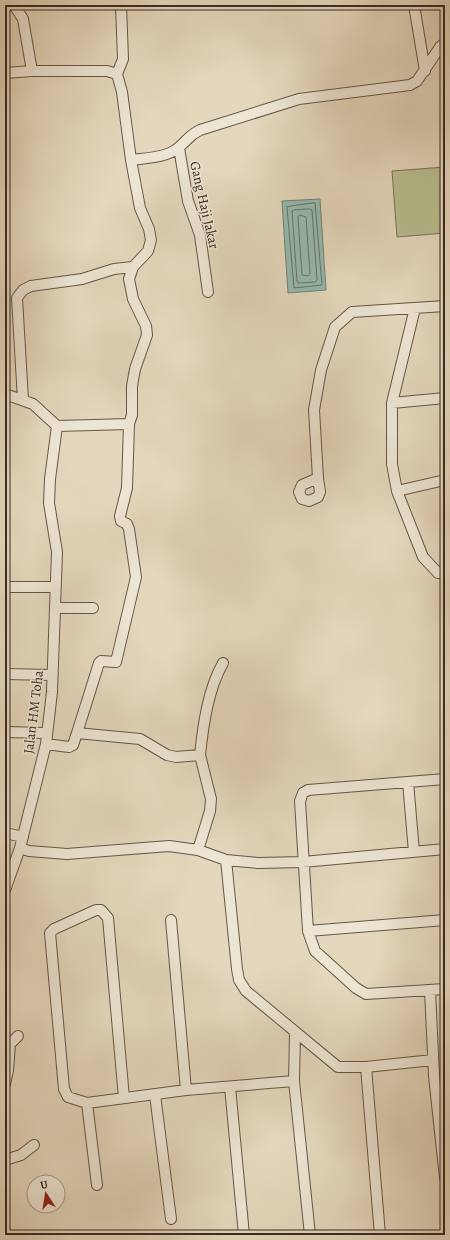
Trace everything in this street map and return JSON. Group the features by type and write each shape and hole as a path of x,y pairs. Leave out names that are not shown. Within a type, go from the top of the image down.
{"street":[{"path":"14,5 23,19 32,71"},
{"path":"46,744 69,747 73,745 99,663 101,661 116,662 136,577 129,529 127,524 121,521 120,516 127,488 129,424 132,414 132,386 135,369 148,334 130,287 129,279 133,267 148,251 151,240 149,229 140,208 131,160 122,92 117,74 123,59 121,5"},
{"path":"414,5 425,71"},
{"path":"131,160 160,156 179,148 192,134 240,117 299,99 410,85 418,81 440,47 445,43"},
{"path":"5,73 32,71 107,71 117,74"},
{"name":"Gang Haji Jakar","path":"179,148 188,200 200,235 208,292"},
{"path":"23,400 17,298 23,290 31,286 82,280 114,269 133,267"},
{"path":"318,478 314,410 320,370 335,327 352,312 445,306"},
{"path":"415,308 392,404 392,464 397,491 423,556 438,573 445,573"},
{"path":"5,394 23,400 45,413 57,426 129,424"},
{"path":"392,404 445,398"},
{"name":"Jalan HM Toha","path":"5,890 8,875 20,848 46,744 52,675 57,552 55,532 49,503 50,479 57,426"},
{"path":"397,491 445,480"},
{"path":"5,587 55,587"},
{"path":"55,608 92,608"},
{"path":"198,850 210,811 211,799 200,755 207,709 223,663"},
{"path":"5,674 52,675"},
{"path":"5,732 46,733"},
{"path":"77,733 140,740 167,755 176,757 200,755"},
{"path":"445,779 308,790 303,793 300,801 308,931 315,951 361,992 371,994 445,989"},
{"path":"408,782 414,852"},
{"path":"5,833 23,836"},
{"path":"20,848 29,851 63,854 169,846 198,850 226,860 258,863 303,862 445,849"},
{"path":"226,860 239,980 246,991 294,1033 338,1067 366,1067 433,1060"},
{"path":"124,1098 108,918 101,910 96,910 54,929 50,936 64,1089 68,1096 87,1103 186,1090 294,1081"},
{"path":"171,920 186,1090"},
{"path":"308,931 445,920"},
{"path":"430,990 433,1060 445,1178"},
{"path":"294,1033 294,1081 310,1235"},
{"path":"5,1084 8,1071 10,1044 18,1036"},
{"path":"366,1067 380,1235"},
{"path":"230,1087 244,1235"},
{"path":"155,1095 171,1219"},
{"path":"87,1103 97,1185"},
{"path":"5,1160 21,1155 34,1145"}],"green space":[{"path":"445,167 445,233 397,237 392,171"}],"water":[{"path":"320,199 326,290 288,293 282,201"}]}
